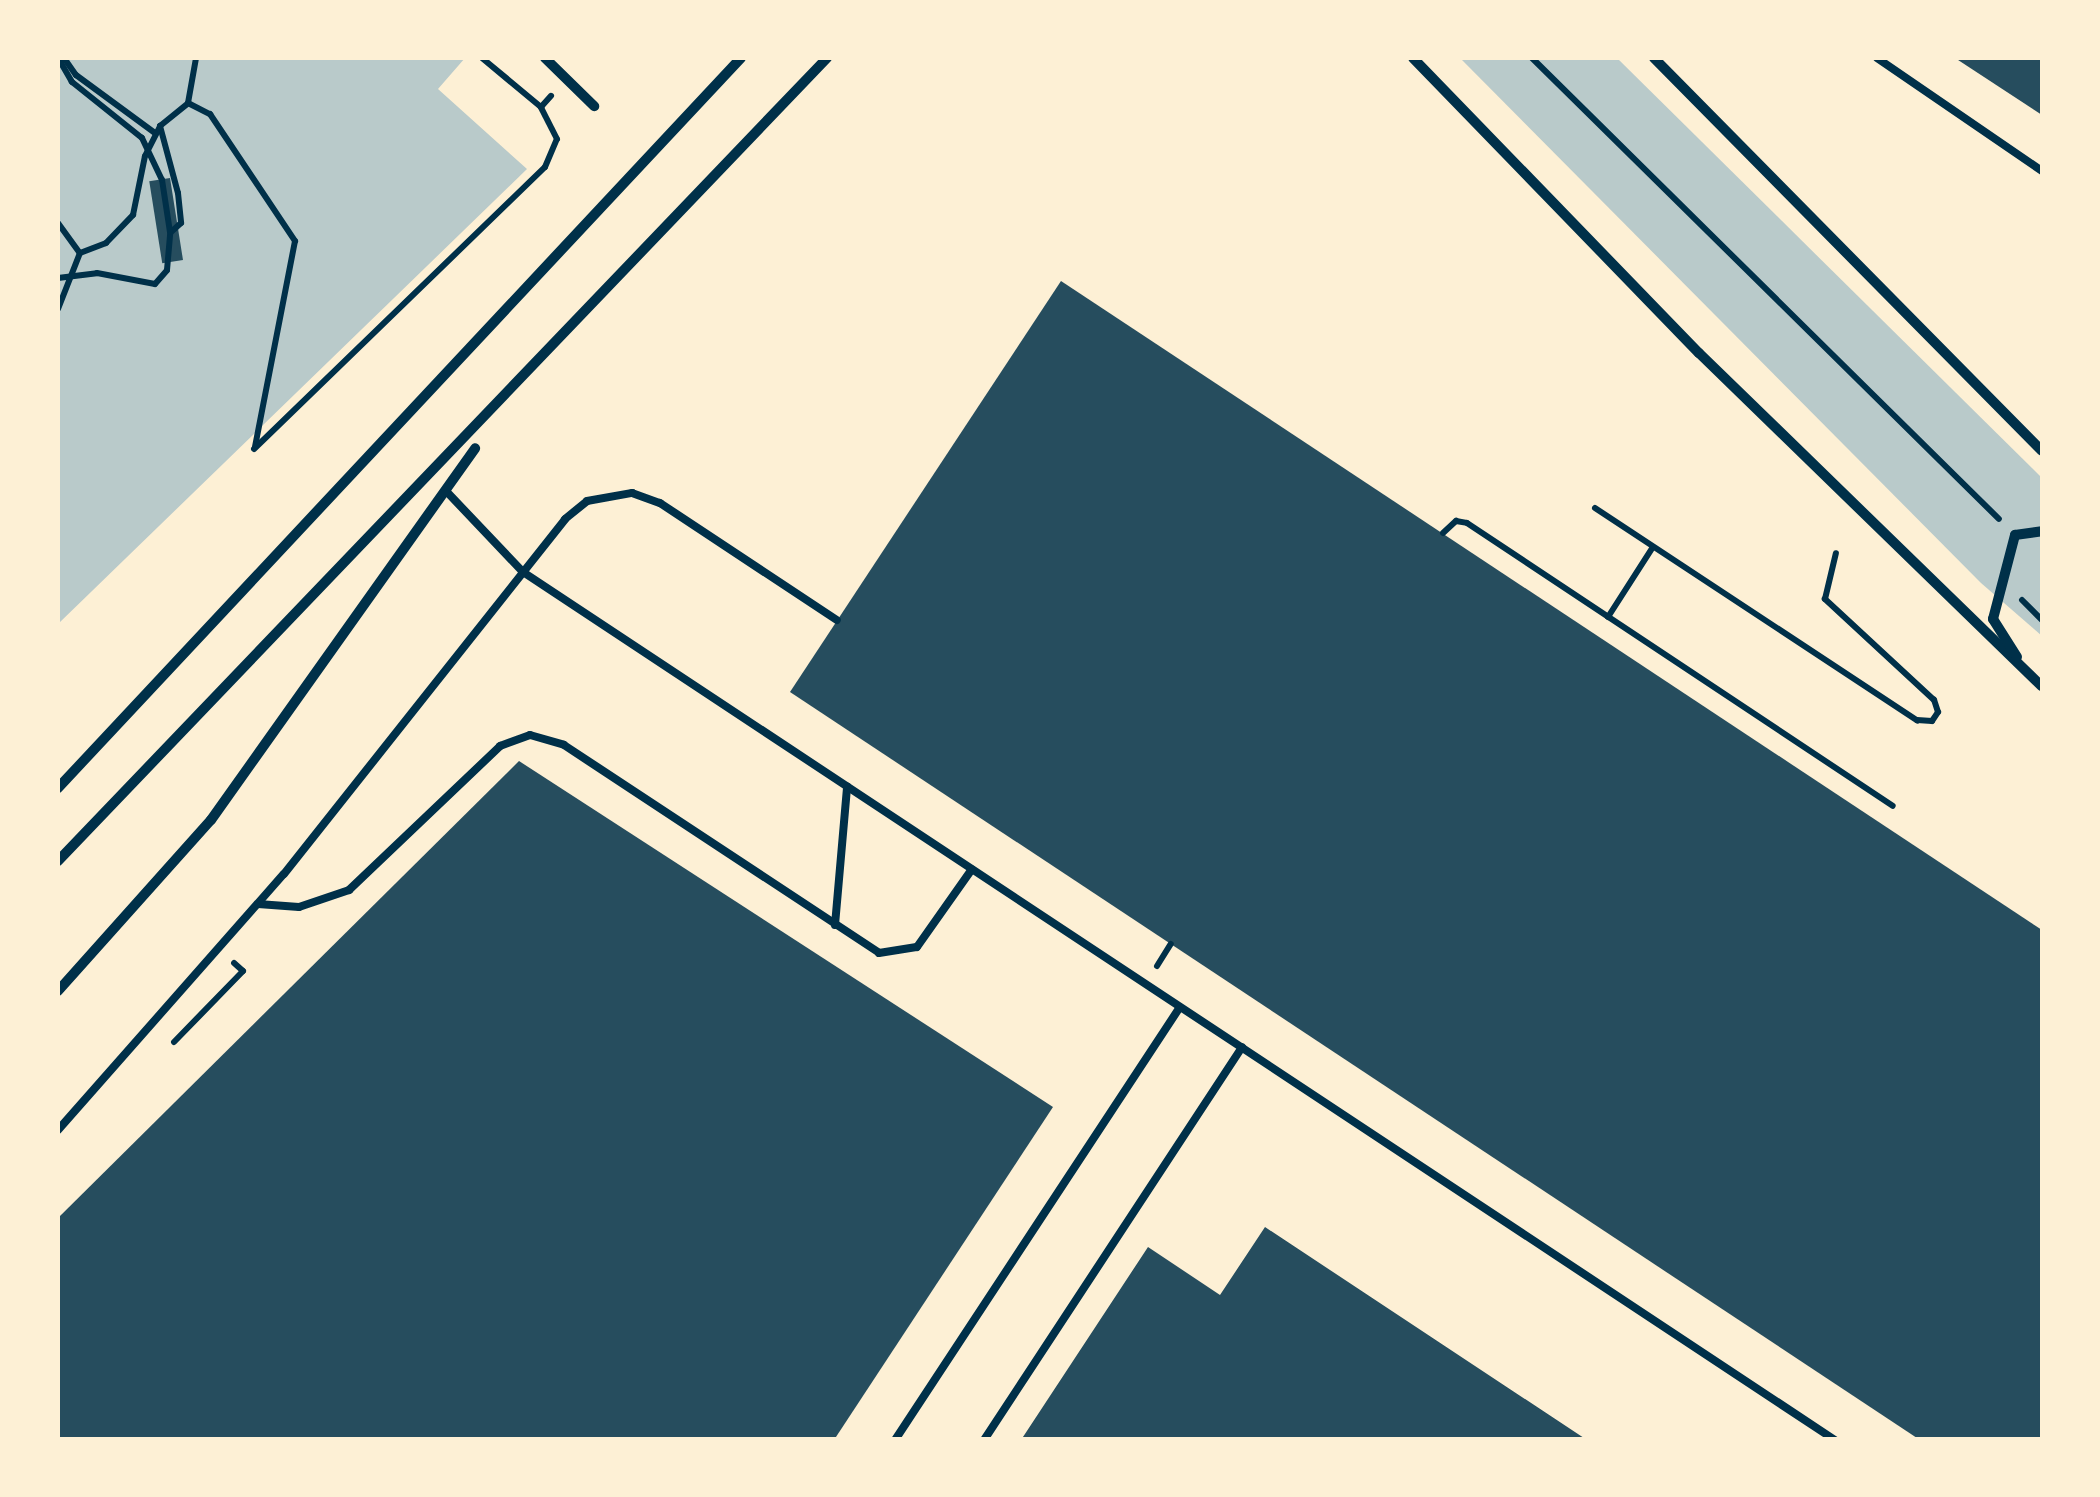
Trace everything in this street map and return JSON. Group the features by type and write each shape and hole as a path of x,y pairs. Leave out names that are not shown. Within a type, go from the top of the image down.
{"street":[{"path":"545,58 594,106"},
{"path":"58,788 741,58"},
{"path":"58,861 827,58"},
{"path":"1412,58 1699,353 2042,686"},
{"path":"1654,58 2042,452"},
{"path":"58,991 210,820 476,448"},
{"path":"2025,671 1993,619 2016,535 2042,531"}],"lane":[{"path":"1877,58 2042,170"},
{"path":"447,492 523,572 1835,1440"},
{"path":"58,1130 258,904 523,572 587,501 632,493 660,503 837,620"},
{"path":"258,904 299,907 349,890 500,746 530,735 564,745 878,953 903,954 928,936 972,869"},
{"path":"836,925 848,786"},
{"path":"895,1440 1180,1007"},
{"path":"984,1440 1242,1047"}],"path":[{"path":"61,58 76,75 158,130 181,223 170,232"},
{"path":"60,280 97,272 155,284 167,270 170,232 162,180 142,138 72,82 61,58"},
{"path":"58,308 60,280 80,252 106,243 134,215 158,130 188,103 196,58"},
{"path":"188,103 210,114 296,241 254,449 545,167 557,140 540,107 482,58"},
{"path":"1532,58 2016,535"},
{"path":"540,107 551,96"},
{"path":"58,223 80,252"},
{"path":"1594,508 1916,720 1932,721 1938,712 1934,700 1824,600 1836,553"},
{"path":"1442,533 1456,521 1467,524 1893,806"},
{"path":"1608,617 1654,547"},
{"path":"2012,589 2042,620"}],"shaded area":[{"path":"58,58 465,58 438,89 527,169 58,624"},
{"path":"1460,58 1617,58 2042,478 2042,636 1981,583"}],"building":[{"path":"1955,58 2042,58 2042,115"},
{"path":"170,178 183,260 162,263 149,181"},
{"path":"1061,281 2042,930 2042,1440 1920,1440 790,692"},
{"path":"519,761 1053,1107 834,1440 58,1440 58,1218"},
{"path":"1265,1227 1587,1440 1021,1440 1148,1247 1220,1295"}]}
